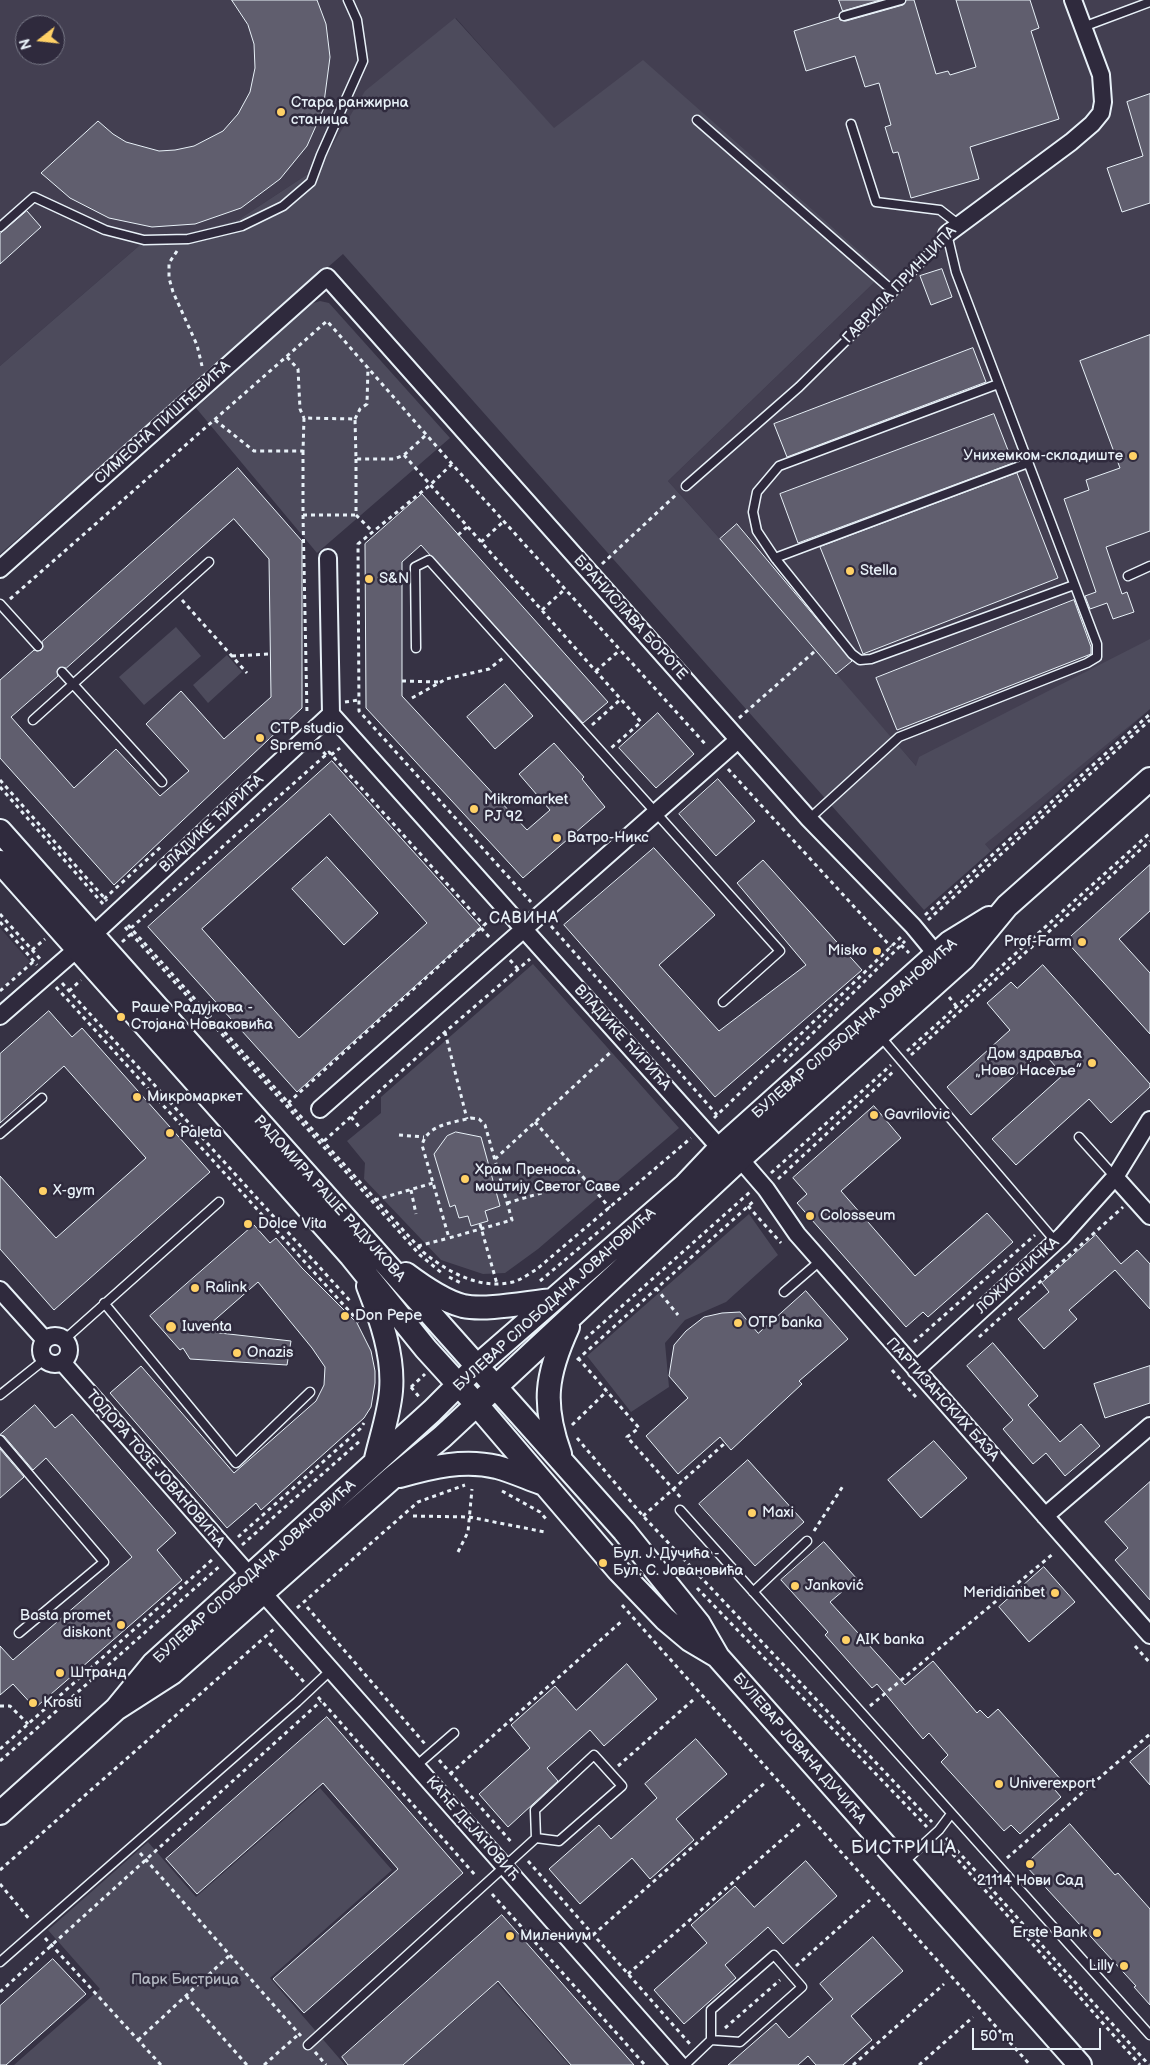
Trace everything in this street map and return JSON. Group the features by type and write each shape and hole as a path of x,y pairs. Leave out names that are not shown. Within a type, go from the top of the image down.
{"street":[{"name":"ГАВРИЛА ПРИНЦИПА","path":"953,229 1071,142 1092,124 1101,113 1103,94 1101,75 1073,0"},
{"name":"СИМЕОНА ПИШЋЕВИЋА","path":"0,569 327,278"},
{"name":"БРАНИСЛАВА БОРОТЕ","path":"327,278 732,734 809,819 915,928 937,955"},
{"path":"328,558 331,714"},
{"name":"ВЛАДИКЕ ЋИРИЋА","path":"0,1016 85,942 331,714 543,948 720,1148"},
{"path":"320,1109 655,812 732,734"},
{"name":"БУЛЕВАР СЛОБОДАНА ЈОВАНОВИЋА","path":"116,1709 172,1673 477,1405 740,1159 964,958 1007,906 1150,779"},
{"name":"РАДОМИРА РАШЕ РАДУЈКОВА","path":"0,831 85,942 366,1258 478,1366"},
{"name":"РАДОМИРА РАШЕ РАДУЈКОВА","path":"0,862 85,942"},
{"name":"БУЛЕВАР СЛОБОДАНА ЈОВАНОВИЋА","path":"0,1813 116,1709 153,1664 249,1575 375,1463 478,1366 685,1184 720,1148 950,942 1007,906"},
{"name":"ЛОЖИОНИЧКА","path":"916,1370 1056,1242 1115,1177 1150,1120"},
{"name":"ПАРТИЗАНСКИХ БАЗА","path":"740,1159 820,1261 1150,1636"},
{"path":"1115,1177 1150,1216"},
{"path":"366,1258 415,1281 445,1299 464,1306 485,1307 553,1300"},
{"path":"366,1258 369,1287 380,1319 390,1362 390,1398 375,1463"},
{"name":"РАДОМИРА РАШЕ РАДУЈКОВА","path":"366,1258 426,1349 459,1385"},
{"path":"0,1290 45,1340"},
{"path":"563,1462 551,1429 548,1394 555,1354 572,1317"},
{"path":"54,1336 64,1340 68,1349 66,1359 52,1364 44,1360 41,1350 45,1340 54,1336"},
{"name":"ТОДОРА ТОЗЕ ЈОВАНОВИЋА","path":"62,1362 249,1575"},
{"name":"БУЛЕВАР ЈОВАНА ДУЧИЋА","path":"478,1366 624,1531 675,1592 699,1624 718,1657 1080,2065"},
{"name":"БУЛЕВАР ЈОВАНА ДУЧИЋА","path":"459,1385 619,1571 665,1619 690,1640 718,1657"},
{"path":"1045,1516 1150,1426"},
{"path":"392,1478 430,1468 458,1464 496,1467 543,1484"},
{"name":"КАЋЕ ДЕЈАНОВИЋ","path":"263,1593 680,2065"}],"lane":[{"path":"0,227 34,197 105,230 144,240 188,239 242,226 283,206 311,182 363,61 357,20 348,0"},
{"path":"844,16 900,0"},
{"path":"1083,27 1150,2"},
{"path":"697,120 893,291"},
{"path":"809,819 899,737 1087,663 1097,657 1097,644 956,272 953,229 940,210 876,202 851,124"},
{"name":"ГАВРИЛА ПРИНЦИПА","path":"686,486 799,387 872,315 953,229"},
{"path":"998,384 780,466 757,492 753,512 757,531 775,558 852,654 860,660 871,660 1074,585"},
{"path":"775,558 1028,463"},
{"path":"416,648 415,567 429,560 780,951 724,1002"},
{"path":"32,720 209,562"},
{"path":"1128,576 1150,566"},
{"path":"0,604 38,646"},
{"path":"62,672 162,782"},
{"path":"878,1034 1056,1242"},
{"path":"0,1134 42,1098"},
{"path":"1079,1137 1115,1177"},
{"path":"64,1340 219,1202"},
{"path":"784,1292 820,1261"},
{"path":"104,1303 236,1463 310,1392"},
{"path":"0,1395 44,1360"},
{"path":"0,1440 104,1562 19,1633"},
{"path":"680,1510 1150,2035"},
{"path":"753,1592 807,1542"},
{"path":"0,1962 331,1670"},
{"path":"416,1766 454,1732"},
{"path":"308,2045 536,1838 559,1841 622,1786 594,1755 535,1810 536,1838"},
{"path":"901,1865 939,1830 951,1814"},
{"path":"685,2065 711,2040 711,2010 774,1955 802,1988 740,2042 711,2040"}],"path":[{"path":"188,239 178,249 169,263 169,278 173,292 197,345 208,383"},
{"path":"287,357 298,369 300,409 304,418 304,653 308,713 302,718"},
{"path":"368,368 367,404 360,409 355,419 356,515 373,532"},
{"path":"304,418 355,419"},
{"path":"215,420 254,451 304,451"},
{"path":"356,459 394,459 404,455 426,435"},
{"path":"404,455 641,722 604,754"},
{"path":"452,464 430,485 358,544 359,712 522,892 717,1115"},
{"path":"591,575 686,486"},
{"path":"303,515 356,515"},
{"path":"481,542 504,521"},
{"path":"458,535 467,527"},
{"path":"542,610 565,589"},
{"path":"175,592 247,673"},
{"path":"596,671 620,649"},
{"path":"412,698 446,679 489,669 511,651"},
{"path":"732,734 816,651"},
{"path":"231,656 270,654"},
{"path":"359,680 366,680"},
{"path":"402,681 440,682"},
{"path":"584,732 621,699"},
{"path":"703,1128 915,928 1150,714"},
{"path":"778,1068 915,928 1150,720"},
{"path":"131,928 328,752 484,925"},
{"path":"575,1362 763,1186 1150,833"},
{"path":"104,899 169,840"},
{"path":"580,1344 763,1186 900,1061 1150,841"},
{"path":"288,1103 522,892"},
{"path":"0,914 49,973 356,1306"},
{"path":"0,922 34,961 49,973 68,1002 348,1309 364,1329"},
{"path":"324,1141 444,1032 559,934"},
{"path":"0,992 34,961"},
{"path":"444,1032 467,1119"},
{"path":"495,1159 624,1040"},
{"path":"351,1117 361,1130"},
{"path":"418,1246 449,1238 481,1228 512,1220 485,1124 480,1119 467,1119 430,1130 424,1137 422,1145 449,1238"},
{"path":"536,1122 610,1208"},
{"path":"399,1135 424,1137"},
{"path":"507,1203 586,1180"},
{"path":"375,1200 433,1183"},
{"path":"412,1190 416,1214"},
{"path":"976,1340 1134,1198"},
{"path":"536,1284 615,1217"},
{"path":"480,1224 497,1284"},
{"path":"914,1343 1043,1228"},
{"path":"656,1288 678,1314"},
{"path":"578,1358 639,1428 628,1438 673,1489"},
{"path":"568,1418 571,1426 608,1391"},
{"path":"0,1761 360,1429"},
{"path":"575,1434 593,1460 643,1516 921,1808 1149,2065"},
{"path":"0,1749 363,1438"},
{"path":"643,1516 724,1444"},
{"path":"0,1870 418,1502 468,1484"},
{"path":"807,1542 844,1486"},
{"path":"458,1552 468,1532 472,1490"},
{"path":"540,1512 553,1527"},
{"path":"413,1516 469,1517 545,1532"},
{"path":"870,1706 1054,1553"},
{"path":"618,1601 1030,2065"},
{"path":"307,1607 450,1774 698,2053"},
{"path":"450,1774 623,1620"},
{"path":"269,1642 644,2065"},
{"path":"610,1773 693,1700"},
{"path":"0,1992 321,1701"},
{"path":"0,1706 10,1706 28,1724"},
{"path":"1005,1860 1150,1734"},
{"path":"593,1935 766,1782"},
{"path":"628,1974 802,1822"},
{"path":"133,1845 326,2065"},
{"path":"0,1884 52,1945 161,2065"},
{"path":"138,2040 230,1955"},
{"path":"853,2065 944,1984"},
{"path":"186,1996 247,2065"},
{"path":"919,2065 973,2017"},
{"path":"264,2065 299,2034"}],"shaded area":[{"path":"0,0 1150,0 1150,709 991,851 836,675 853,659 738,524 720,539 668,481 884,273 554,129 456,18 320,166 238,220 140,245 0,366"},
{"path":"0,928 30,962 0,989"}],"green space":[{"path":"455,18 554,128 643,60 884,273 668,481 916,766 919,757 1150,639 1150,709 985,844 991,851 924,910 343,254 0,554 0,366 140,245 238,220 320,166 365,91"},
{"path":"320,301 329,303 450,438 317,553 196,408 310,304"},
{"path":"176,627 201,656 144,705 119,677"},
{"path":"227,655 242,672 208,703 193,685"},
{"path":"533,964 679,1128 538,1249 505,1273 483,1274 441,1260 364,1179 365,1163 347,1141 381,1113 381,1097"},
{"path":"749,1214 778,1255 726,1302 685,1320 665,1343 669,1387 631,1412 587,1356"},
{"name":"Парк Бистрица","path":"320,1788 392,1870 270,1978 345,2065 14,2065 100,1989 48,1930 148,1842 196,1897"},
{"path":"497,1983 569,2065 404,2065"}],"building":[{"name":"Стара ранжирна станица","path":"232,0 317,0 326,24 330,57 323,110 307,146 280,179 241,208 195,224 152,227 109,218 70,198 41,173 98,121 126,142 159,151 194,146 223,131 238,114 250,92 255,68 254,44 248,25"},
{"path":"839,0 880,0 843,11"},
{"path":"906,0 914,0 936,74 948,71 950,75 976,67 956,0 1030,0 1039,28 1031,31 1059,119 970,147 979,179 911,198 898,152 893,153 885,127 891,125 879,83 865,87 855,56 806,71 794,31 839,17 840,20 846,21 903,5"},
{"path":"1150,94 1150,203 1122,212 1107,168 1143,156 1127,102"},
{"path":"27,211 41,227 0,264 0,234"},
{"path":"942,269 952,297 931,305 920,276"},
{"path":"1150,335 1150,531 1106,547 1122,594 1127,592 1134,612 1113,619 1107,603 1090,609 1085,596 1096,592 1064,499 1089,490 1086,480 1120,468 1080,361"},
{"path":"973,348 986,382 787,457 774,424"},
{"path":"994,414 1013,463 798,543 780,494"},
{"path":"238,468 302,541 302,708 114,885 0,758 0,680 34,650 41,650 43,647 42,642","holes":["234,519 269,559 271,697 224,739 181,691 146,724 189,771 160,796 116,749 74,788 11,717 58,676 57,671 59,668 66,668"]},
{"path":"1017,473 1058,578 863,654 820,547"},
{"path":"422,494 608,702 583,723 421,545 402,562 402,696 527,830 550,810 519,774 554,743 584,777 582,779 605,807 523,878 366,708 365,544"},
{"path":"737,524 852,661 836,674 720,539"},
{"path":"1074,600 1091,647 1091,654 897,730 876,678"},
{"path":"505,684 533,716 495,749 467,717"},
{"path":"658,713 694,754 656,788 619,748"},
{"path":"332,761 481,927 297,1092 148,927","holes":["330,814 427,923 299,1038 202,929"]},
{"path":"718,779 755,821 716,856 679,814"},
{"path":"654,848 715,915 659,965 719,1031 806,965 737,883 763,860 862,970 715,1097 564,925"},
{"path":"327,857 378,913 344,945 292,889"},
{"path":"1150,865 1150,911 1119,939 1150,973 1150,1034 1066,941"},
{"name":"Дом здравља „Ново Насеље”","path":"1043,965 1150,1084 1150,1087 1111,1123 1089,1099 1016,1165 992,1139 1063,1075 1042,1051 971,1115 947,1087 1010,1030 987,1003 1011,982 1017,988"},
{"path":"49,1011 72,1037 82,1028 210,1172 54,1310 0,1249 0,1176 56,1238 146,1158 64,1066 0,1123 0,1054"},
{"path":"874,1106 901,1138 841,1191 915,1276 987,1213 1013,1242 928,1317 923,1312 906,1327 797,1203 807,1194 793,1178"},
{"name":"Храм Преноса моштију Светог Саве","path":"456,1132 481,1137 500,1206 485,1211 488,1221 471,1226 468,1216 459,1218 455,1205 450,1207 434,1154 447,1136"},
{"path":"254,1225 270,1243 276,1238 302,1268 357,1323 371,1351 375,1383 371,1407 364,1418 261,1510 256,1503 227,1528 110,1393 141,1366 234,1473 316,1401 324,1385 325,1367 312,1348 258,1282 202,1331 291,1341 287,1365 190,1359 183,1348 180,1350 150,1316"},
{"path":"1096,1235 1121,1264 1137,1250 1150,1264 1150,1309 1115,1270 1069,1310 1077,1319 1044,1349 1018,1319 1049,1292 1042,1283"},
{"path":"806,1291 848,1339 799,1381 802,1384 731,1450 720,1437 678,1474 646,1436 688,1398 669,1376 674,1345 686,1331 704,1317 722,1313 740,1312 758,1333"},
{"path":"993,1343 1038,1396 1028,1405 1060,1442 1081,1424 1100,1446 1065,1476 1046,1453 1033,1464 1003,1429 1013,1420 967,1366"},
{"path":"1150,1366 1150,1403 1105,1418 1094,1384"},
{"path":"35,1405 55,1428 72,1414 176,1533 157,1550 182,1580 35,1708 13,1684 0,1695 0,1646 13,1660 132,1557 46,1458 33,1470 4,1436 0,1435"},
{"path":"934,1441 967,1478 921,1518 888,1480"},
{"path":"0,1449 24,1477 0,1498"},
{"name":"Maxi","path":"748,1460 804,1522 755,1566 699,1504"},
{"path":"1150,1482 1150,1600 1115,1560 1128,1548 1105,1522"},
{"path":"824,1542 857,1579 830,1602 905,1685 933,1661 977,1713 980,1710 988,1718 998,1709 1063,1782 1055,1790 1061,1797 1020,1834 1011,1825 1004,1831 941,1762 948,1755 929,1733 923,1739 877,1684 872,1688 825,1635 828,1632 781,1580"},
{"path":"1044,1567 1075,1602 1029,1642 999,1607"},
{"path":"627,1664 657,1699 604,1746 590,1730 547,1768 558,1781 508,1827 479,1794 530,1748 511,1725 555,1686 576,1710"},
{"path":"327,1717 463,1873 304,2013 273,1979 398,1869 323,1783 197,1894 166,1859"},
{"path":"696,1739 727,1774 676,1819 694,1840 650,1879 632,1858 580,1904 549,1869 599,1825 611,1839 657,1798 645,1784"},
{"path":"1150,1745 1150,1785 1130,1762"},
{"path":"1070,1824 1115,1875 1118,1873 1150,1909 1150,2005 1134,1987 1136,1986 1025,1865"},
{"path":"806,1861 837,1896 783,1944 768,1927 725,1965 736,1978 684,2024 654,1990 707,1943 691,1925 735,1886 754,1907"},
{"path":"502,1915 634,2065 571,2065 498,1981 403,2065 348,2065 342,2057"},
{"path":"873,1937 903,1971 851,2016 872,2040 843,2065 816,2065 808,2056 798,2065 728,2065 776,2023 789,2038 833,1999 820,1984"},
{"path":"53,1959 86,1994 6,2065 0,2065 0,2006"}],"place":[{"name":"Стара ранжирна станица","path":"281,112"},
{"name":"Унихемком-складиште","path":"1133,456"},
{"name":"Stella","path":"850,571"},
{"name":"S&N","path":"369,579"},
{"name":"CTP studio Spremo","path":"260,738"},
{"name":"Mikromarket PJ 92","path":"474,809"},
{"name":"Ватро-Никс","path":"557,838"},
{"name":"Prof-Farm","path":"1082,942"},
{"name":"Misko","path":"877,951"},
{"name":"Раше Радујкова - Стојана Новаковића","path":"121,1017"},
{"name":"Дом здравља „Ново Насеље”","path":"1092,1063"},
{"name":"Микромаркет","path":"137,1097"},
{"name":"Gavrilovic","path":"874,1115"},
{"name":"Paleta","path":"170,1133"},
{"name":"Храм Преноса моштију Светог Саве","path":"465,1179"},
{"name":"X-gym","path":"43,1191"},
{"name":"Colosseum","path":"810,1216"},
{"name":"Dolce Vita","path":"248,1224"},
{"name":"Ralink","path":"195,1288"},
{"name":"Don Pepe","path":"345,1316"},
{"name":"OTP banka","path":"738,1323"},
{"name":"Iuventa","path":"171,1327"},
{"name":"Onazis","path":"237,1353"},
{"name":"Maxi","path":"752,1513"},
{"name":"Бул. Ј. Дучића - Бул. С. Јовановића","path":"603,1563"},
{"name":"Janković","path":"795,1586"},
{"name":"Meridianbet","path":"1055,1593"},
{"name":"Basta promet diskont","path":"121,1625"},
{"name":"AIK banka","path":"846,1640"},
{"name":"Штранд","path":"60,1673"},
{"name":"Krosti","path":"33,1703"},
{"name":"Univerexport","path":"999,1784"},
{"name":"21114 Нови Сад","path":"1030,1864"},
{"name":"Erste Bank","path":"1097,1933"},
{"name":"Милениум","path":"510,1936"},
{"name":"Lilly","path":"1124,1966"}],"district":[{"name":"САВИНА","path":"524,919"},
{"name":"БИСТРИЦА","path":"904,1848"}]}
